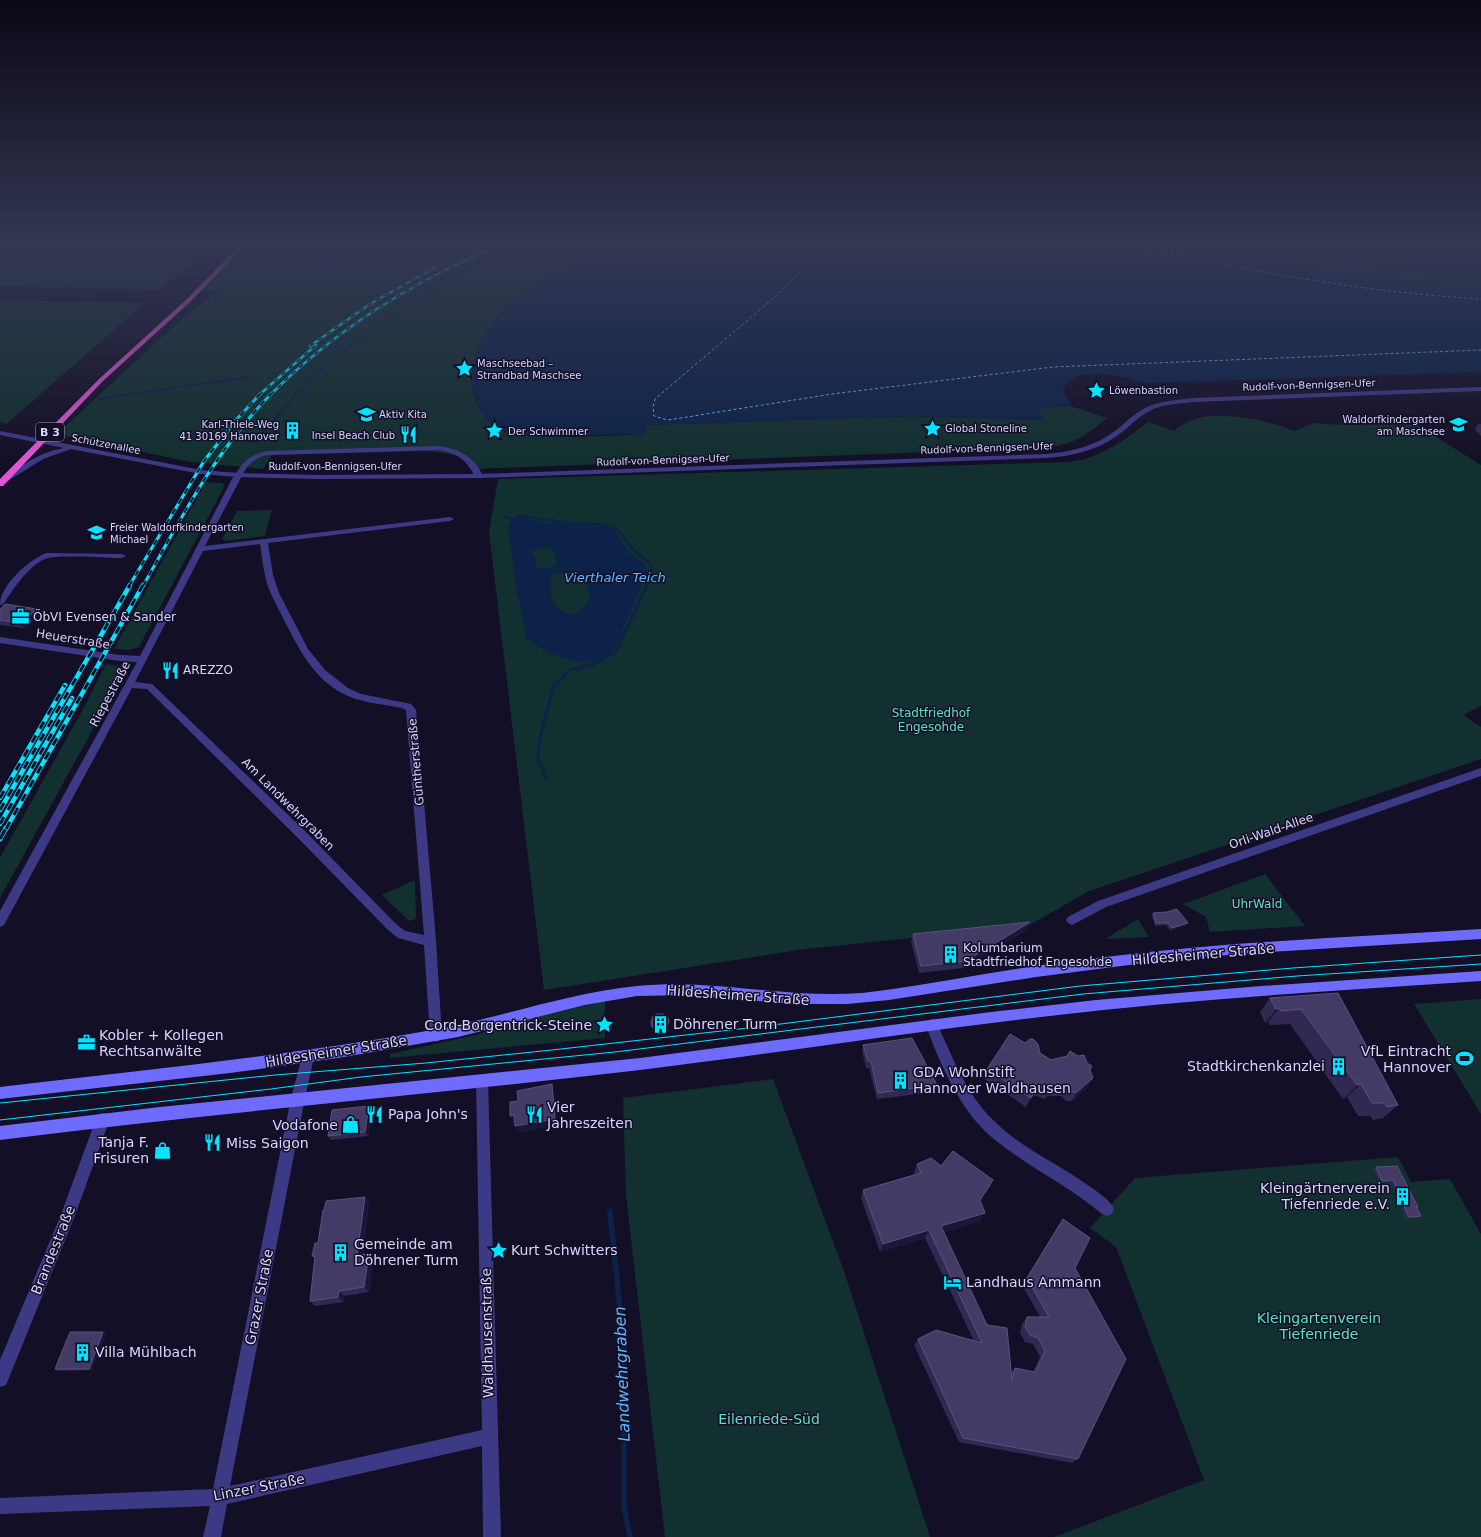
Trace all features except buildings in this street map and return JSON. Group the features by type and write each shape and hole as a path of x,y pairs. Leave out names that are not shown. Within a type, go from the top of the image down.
{"highway":[{"name":"B 3","path":"0,482 99,380 164,318"},
{"name":"B 3","path":"99,380 168,318"},
{"path":"40,441 52,429 69,419 97,393 147,342 161,325"}],"main road":[{"path":"0,482 40,441"},
{"name":"Hildesheimer Straße","path":"0,1093 308,1057 436,1036 500,1022 540,1010 617,994 642,991 688,989 803,999 847,999 887,995 1048,970 1165,956 1481,934"},
{"path":"0,1133 103,1119 639,1064 1042,1011 1138,1001 1481,976"}],"street":[{"name":"Rudolf-von-Bennigsen-Ufer","path":"209,473 320,477 1046,456 1076,452 1098,444 1118,432 1142,413 1165,404 1194,400 1481,389"},
{"name":"Schützenallee","path":"0,433 209,473"},
{"name":"Rudolf-von-Bennigsen-Ufer","path":"238,475 252,457 260,453 438,448 462,454 469,459 478,473"},
{"path":"0,482 39,457 56,451 80,449"},
{"name":"Riepestraße","path":"0,922 129,685 201,549 238,475"},
{"path":"201,549 450,519"},
{"name":"Güntherstraße","path":"264,541 272,586 306,655 320,672 356,696 377,702 403,704 408,706 411,710 430,941 436,1036"},
{"path":"0,602 29,567 42,558 50,555 122,556"},
{"name":"Heuerstraße","path":"0,640 120,658 142,659"},
{"name":"Am Landwehrgraben","path":"129,685 149,686 304,837 397,931 402,935 430,941"},
{"name":"Orli-Wald-Allee","path":"1072,920 1102,904 1481,772"},
{"path":"932,1025 946,1059 978,1113 990,1127 1021,1150 1092,1195 1107,1209"},
{"name":"Grazer Straße","path":"212,1537 298,1098 308,1057"},
{"name":"Waldhausenstraße","path":"482,1081 492,1537"},
{"name":"Brandestraße","path":"0,1379 67,1218 103,1119"},
{"name":"Linzer Straße","path":"0,1506 219,1497 489,1436"}],"green space":[{"path":"0,318 128,318 6,424 0,422"},
{"path":"184,318 498,318 477,351 471,382 474,397 482,412 495,427 508,433 525,435 568,437 644,434 645,425 912,416 1043,420 1037,408 1070,406 1107,418 1091,431 1077,439 1061,445 1041,448 472,469 463,459 455,455 428,451 272,455 263,469 190,462 57,434"},
{"name":"Stadtfriedhof Engesohde","path":"1210,416 1253,419 1294,431 1314,423 1342,425 1415,424 1481,465 1481,706 1463,715 1481,727 1481,759 1087,892 1028,926 805,949 544,990 489,532 498,479 1069,462 1091,457 1111,448 1148,422 1174,431 1190,420"},
{"path":"206,482 224,484 223,489 139,647 129,650 114,649"},
{"path":"272,510 265,536 225,541 222,539 237,511"},
{"path":"106,664 118,666 121,671 121,678 0,898 0,858 82,711"},
{"name":"UhrWald","path":"1265,874 1305,926 1210,932 1206,917 1183,904"},
{"path":"415,880 416,919 409,921 382,895"},
{"path":"1138,919 1149,937 1105,939"},
{"name":"VfL Eintracht Hannover","path":"1481,999 1481,1114 1414,1004"},
{"path":"605,1001 605,1038 390,1058 390,1054 471,1036 540,1016"},
{"name":"Eilenriede-Süd","path":"773,1079 845,1274 930,1537 665,1537 626,1195 623,1098"},
{"name":"Kleingartenverein Tiefenriede","path":"1398,1157 1411,1182 1450,1179 1481,1234 1481,1537 1054,1537 1204,1480 1116,1247 1090,1228 1135,1178"}],"water":[{"path":"497,318 1481,318 1481,372 1147,383 1112,375 1086,374 1070,379 1065,384 1063,391 1071,404 1070,406 1037,408 1044,420 912,416 645,425 644,434 548,437 529,436 511,433 498,428 486,418 475,399 472,385 472,371 475,357 487,331"},
{"name":"Vierthaler Teich","path":"519,517 547,523 605,526 615,532 629,552 645,565 647,573 614,650 599,659 582,663 564,659 546,652 526,638 516,585 508,528 510,522","holes":["545,547 553,550 557,564 552,567 542,568 536,566 536,560 532,553 537,549","573,572 585,577 590,597 584,608 573,615 565,613 556,606 551,597 551,577 555,573"]}],"waterway":[{"name":"Landwehrgraben","path":"296,394 335,357 390,318"},
{"path":"131,394 251,377"},
{"path":"100,399 131,394"},
{"path":"124,395 131,394"},
{"name":"Landwehrgraben","path":"255,442 296,394"},
{"name":"Landwehrgraben","path":"505,517 514,519 519,516 571,523 607,525 618,531 634,550 651,566 652,570 647,586"},
{"name":"Landwehrgraben","path":"546,778 538,758 539,742 553,688 570,670 594,664 616,651 647,585"},
{"name":"Landwehrgraben","path":"610,1211 624,1348 624,1507 630,1537"}],"ferry route":[{"path":"751,318 655,399 653,407 654,416 668,420 832,394 1053,367 1481,350"}],"tram line":[{"path":"0,1103 275,1075 426,1063 552,1050 757,1027 1080,986 1293,968 1481,955"},
{"path":"0,1120 271,1089 361,1077 615,1052 1083,994 1297,976 1481,964"}],"railway":[{"path":"310,346 350,318"},
{"path":"271,394 322,349 364,318"},
{"path":"259,395 316,345"},
{"path":"143,586 216,461 251,416 271,394"},
{"path":"129,586 204,461 237,419 259,395"},
{"path":"0,810 130,585"},
{"path":"6,829 143,585"},
{"path":"0,798 65,685"},
{"path":"0,824 72,698"},
{"path":"0,839 6,828"}],"place":[{"name":"Maschseebad – Strandbad Maschsee","path":"464,369"},
{"name":"Löwenbastion","path":"1096,390"},
{"name":"Aktiv Kita","path":"366,414"},
{"name":"Waldorfkindergarten am Maschsee","path":"1458,425"},
{"name":"Global Stoneline","path":"932,428"},
{"name":"Karl-Thiele-Weg 41 30169 Hannover","path":"292,430"},
{"name":"Der Schwimmer","path":"495,431"},
{"name":"Insel Beach Club","path":"408,435"},
{"name":"Freier Waldorfkindergarten Michael","path":"97,533"},
{"name":"ÖbVI Evensen & Sander","path":"20,617"},
{"name":"AREZZO","path":"170,670"},
{"name":"Kolumbarium Stadtfriedhof Engesohde","path":"950,955"},
{"name":"Döhrener Turm","path":"660,1024"},
{"name":"Cord-Borgentrick-Steine","path":"605,1025"},
{"name":"Kobler + Kollegen Rechtsanwälte","path":"86,1043"},
{"name":"VfL Eintracht Hannover","path":"1464,1059"},
{"name":"Stadtkirchenkanzlei","path":"1338,1066"},
{"name":"GDA Wohnstift Hannover Waldhausen","path":"900,1080"},
{"name":"Papa John's","path":"375,1114"},
{"name":"Vier Jahreszeiten","path":"534,1115"},
{"name":"Vodafone","path":"351,1125"},
{"name":"Miss Saigon","path":"213,1143"},
{"name":"Tanja F. Frisuren","path":"162,1150"},
{"name":"Kleingärtnerverein Tiefenriede e.V.","path":"1403,1196"},
{"name":"Kurt Schwitters","path":"498,1250"},
{"name":"Gemeinde am Döhrener Turm","path":"341,1252"},
{"name":"Landhaus Ammann","path":"953,1282"},
{"name":"Villa Mühlbach","path":"82,1352"}]}
